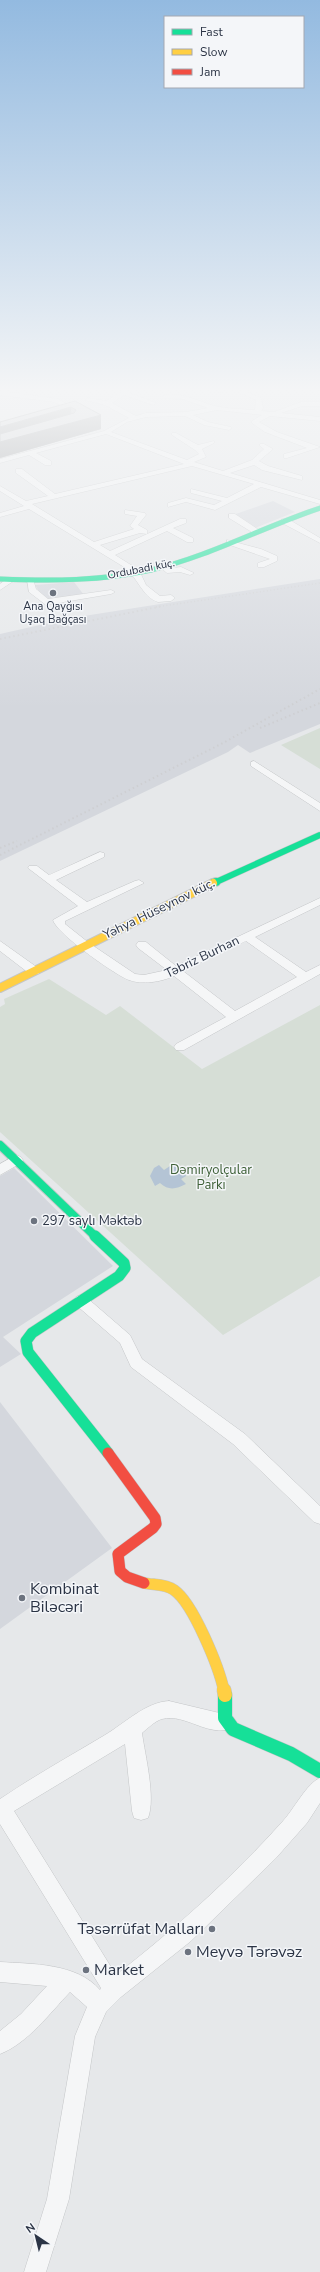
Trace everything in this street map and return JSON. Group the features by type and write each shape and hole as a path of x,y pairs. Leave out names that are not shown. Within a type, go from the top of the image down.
{"street":[{"path":"15,497 96,544 136,572 142,586 158,599 172,598"},
{"path":"0,515 50,497"},
{"path":"214,497 228,501"},
{"path":"171,505 186,500 215,508 236,497"},
{"path":"305,497 320,502"},
{"name":"Ordubadi küç.","path":"0,580 30,581 82,579 136,572 164,566 320,508"},
{"path":"128,512 142,515 134,526 150,535"},
{"path":"232,516 258,532"},
{"path":"110,554 183,521"},
{"path":"285,521 320,541"},
{"path":"167,528 190,540"},
{"path":"96,544 140,530"},
{"path":"230,542 248,549 266,552 274,558 262,565"},
{"path":"164,566 170,571 181,570 190,573"},
{"path":"0,588 11,580"},
{"path":"30,581 32,590 46,602 111,592"},
{"path":"254,764 320,808"},
{"name":"Yəhya Hüseynov küç.","path":"0,988 208,885 320,835"},
{"path":"49,879 100,855"},
{"path":"33,868 86,907 139,883"},
{"name":"Təbriz Burhan","path":"86,907 59,920 58,922 85,946 132,977 157,978 176,971 320,901"},
{"path":"246,936 304,976"},
{"path":"142,944 234,1017"},
{"path":"0,945 34,971"},
{"path":"180,1047 304,976 320,969"},
{"path":"0,1145 124,1263 125,1268 119,1276 32,1333 26,1341 26,1346 155,1518 156,1524 153,1528 118,1554 120,1571 134,1582 172,1589 180,1595 195,1621 222,1682 225,1700 223,1714 226,1722 231,1728 241,1734 305,1761 320,1770"},
{"path":"0,1170 16,1160"},
{"path":"81,1301 124,1339 130,1346 136,1362 239,1439 320,1517"},
{"path":"114,1990 22,1839 1,1809 38,1784 132,1729 158,1711 164,1709 215,1722 226,1722"},
{"path":"132,1729 139,1777 141,1811"},
{"path":"35,2272 58,2199 85,2036 99,2005 114,1990 184,1934 269,1851 300,1816 320,1787"},
{"path":"0,1972 36,1974 66,1981 84,1989 99,2005"},
{"path":"0,2044 28,2021 66,1981"}],"shaded area":[{"path":"273,501 295,512 255,528 233,515"},
{"path":"320,579 320,724 250,753 238,745 228,752 0,861 0,634 71,618"},
{"path":"74,582 84,595 48,600 43,598 35,585"},
{"name":"297 saylı Məktəb","path":"14,1168 113,1266 3,1337 21,1354 0,1367 0,1176"},
{"name":"Kombinat Biləcəri","path":"0,1402 112,1548 0,1629"}],"green space":[{"path":"320,728 320,769 281,745"},
{"name":"Dəmiryolçular Parkı","path":"49,979 106,1015 120,1006 202,1069 320,1005 320,1276 223,1335 0,1132 0,1007 5,1004 4,999"}],"water":[{"path":"173,1164 183,1169 186,1176 181,1179 186,1184 173,1188 163,1186 160,1183 155,1186 150,1176 154,1168 159,1165 164,1170"}],"railway":[{"path":"156,607 320,583"},
{"path":"0,639 163,606"},
{"path":"0,855 223,743 320,689"},
{"path":"260,728 320,703"},
{"path":"0,848 17,841"}],"traffic: fast":[{"path":"0,579 87,579 151,570 191,558 301,514 320,508"},
{"path":"213,883 320,835"},
{"path":"0,1145 124,1263 125,1268 119,1276 32,1333 26,1341 28,1352 108,1453"},
{"path":"225,1695 225,1718 233,1729 291,1754 320,1771"}],"traffic: slow":[{"path":"0,988 213,883"},
{"path":"144,1583 170,1588 181,1597 197,1622 205,1639 223,1685 225,1695"}],"traffic: jam":[{"path":"108,1453 155,1518 156,1524 153,1528 118,1554 120,1571 127,1577 144,1583"}],"place":[{"name":"Ana Qayğısı Uşaq Bağçası","path":"53,593"},
{"name":"297 saylı Məktəb","path":"34,1221"},
{"name":"Kombinat Biləcəri","path":"22,1598"},
{"name":"Təsərrüfat Malları","path":"212,1929"},
{"name":"Meyvə Tərəvəz","path":"188,1952"},
{"name":"Market","path":"86,1970"}]}
